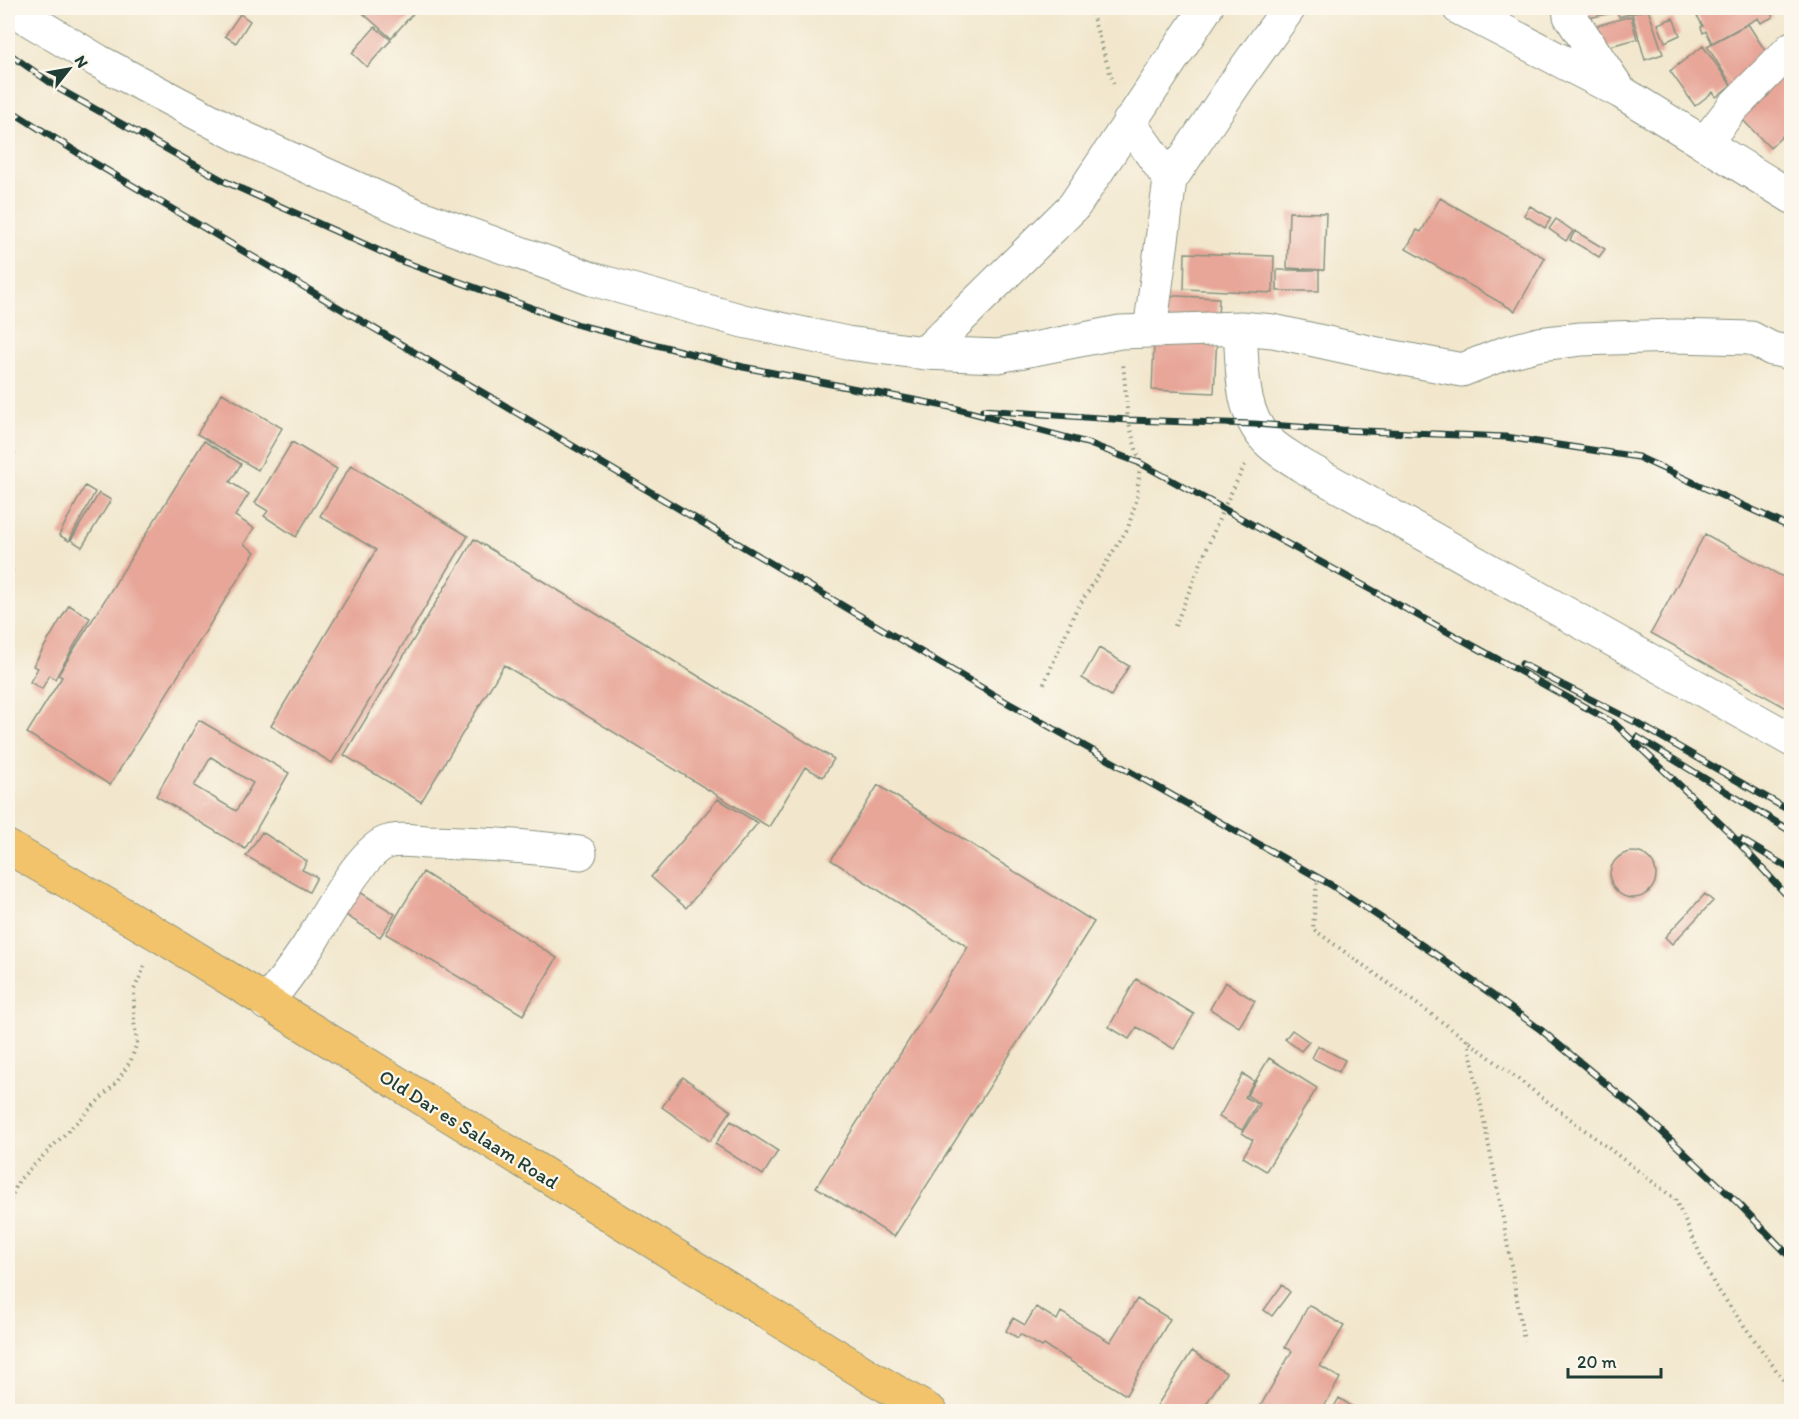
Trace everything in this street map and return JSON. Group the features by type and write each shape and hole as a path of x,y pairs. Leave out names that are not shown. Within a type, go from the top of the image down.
{"main road":[{"name":"Old Dar es Salaam Road","path":"8,847 159,935 861,1371 931,1412"}],"street":[{"path":"10,8 98,61 244,138 418,216 592,279 732,318 847,343 925,353 998,356 1135,331 1240,328 1273,332 1462,370 1504,353 1539,344 1581,339 1675,336 1751,338 1772,349 1791,353"},
{"path":"925,353 1074,207 1206,8"},
{"path":"1135,331 1170,180 1289,8"},
{"path":"1460,8 1621,92 1791,197"},
{"path":"1569,8 1570,16 1621,92"},
{"path":"1704,144 1733,107 1791,48"},
{"path":"1129,122 1170,180"},
{"path":"1240,328 1246,402 1254,424 1268,442 1301,465 1791,740"},
{"path":"266,1003 305,951 360,866 375,850 386,843 398,841 453,842 536,847 580,853"}],"path":[{"path":"1090,8 1113,83 1129,122"},
{"path":"1044,684 1075,612 1128,528 1137,498 1140,463 1128,420 1135,331"},
{"path":"1175,626 1198,566 1243,466 1268,442"},
{"path":"1317,877 1313,929 1467,1040 1675,1199 1714,1284 1791,1392"},
{"path":"8,1205 19,1180 117,1082 131,1060 137,1043 134,990 159,935"},
{"path":"1467,1040 1501,1206 1524,1341"}],"building":[{"path":"357,8 418,8 391,38"},
{"path":"1582,8 1615,8 1616,12 1584,19"},
{"path":"1616,8 1632,8 1634,13 1648,9 1663,54 1645,60 1632,13 1619,17"},
{"path":"1768,8 1773,17 1761,23 1758,18 1712,43 1706,31 1703,33 1701,27 1703,26 1693,9"},
{"path":"240,14 250,21 236,43 225,36"},
{"path":"1631,16 1637,39 1598,49 1592,27"},
{"path":"1673,18 1680,35 1665,42 1658,24"},
{"path":"1748,24 1770,58 1732,86 1707,46"},
{"path":"375,27 391,40 367,67 352,53"},
{"path":"1703,46 1731,85 1716,97 1713,92 1695,106 1670,71"},
{"path":"1792,57 1792,127 1770,148 1736,113"},
{"path":"1440,198 1545,258 1515,311 1406,249 1417,230 1421,232"},
{"path":"1530,206 1551,218 1545,228 1524,215"},
{"path":"1289,212 1326,213 1324,270 1287,268"},
{"path":"1556,219 1573,231 1566,241 1549,229"},
{"path":"1575,231 1605,249 1599,257 1570,240"},
{"path":"1185,253 1274,256 1273,293 1184,289"},
{"path":"1277,270 1319,270 1319,291 1277,291"},
{"path":"1156,295 1219,298 1214,393 1152,390"},
{"path":"222,393 282,428 258,470 197,434"},
{"path":"204,441 241,464 230,482 249,494 235,516 254,528 244,544 255,552 110,785 27,733 62,677 58,675"},
{"path":"292,442 337,469 296,537 264,516 268,511 255,503"},
{"path":"8,449 15,453 8,465"},
{"path":"351,465 468,536 332,763 271,726 376,550 320,516"},
{"path":"85,486 95,492 69,541 59,535"},
{"path":"99,493 111,500 82,547 71,540"},
{"path":"1705,534 1792,582 1792,711 1651,633"},
{"path":"474,539 834,759 823,777 805,767 769,827 504,665 421,802 344,755"},
{"path":"8,566 13,570 8,579"},
{"path":"69,605 90,618 55,679 49,675 42,689 30,682 38,668 33,666"},
{"path":"1099,648 1129,666 1111,696 1082,678"},
{"path":"199,720 289,773 245,849 156,796","holes":["211,757 253,783 236,811 194,786"]},
{"path":"878,785 1094,922 894,1237 816,1187 968,947 831,860"},
{"path":"718,799 758,823 686,908 651,877"},
{"path":"262,832 307,861 302,870 317,877 309,892 246,856"},
{"path":"1633,852 1642,853 1649,859 1655,866 1655,884 1649,891 1642,897 1633,898 1624,897 1617,891 1611,884 1610,875 1611,866 1617,859 1624,853"},
{"path":"423,872 557,958 523,1015 386,934"},
{"path":"355,889 395,914 380,937 341,912"},
{"path":"1705,894 1713,901 1672,944 1665,937"},
{"path":"1136,979 1194,1014 1174,1049 1137,1027 1129,1039 1109,1027"},
{"path":"1225,982 1255,1001 1239,1027 1210,1009"},
{"path":"1292,1030 1309,1042 1301,1051 1285,1039"},
{"path":"1318,1046 1345,1060 1339,1072 1312,1058"},
{"path":"1269,1058 1317,1088 1266,1171 1243,1157 1253,1140 1242,1133 1260,1104 1247,1095"},
{"path":"1243,1074 1254,1081 1245,1097 1257,1104 1242,1130 1219,1117"},
{"path":"683,1077 731,1111 710,1141 662,1107"},
{"path":"731,1121 778,1151 763,1175 715,1144"},
{"path":"1282,1285 1290,1292 1272,1316 1264,1310"},
{"path":"1137,1299 1170,1319 1126,1395 1044,1345 1042,1347 1020,1334 1018,1338 1006,1331 1013,1318 1025,1325 1036,1307 1057,1320 1061,1312 1110,1342"},
{"path":"1309,1305 1344,1326 1320,1366 1340,1378 1321,1412 1257,1412 1292,1351 1285,1347"},
{"path":"1192,1351 1226,1373 1201,1412 1163,1412 1156,1407"},
{"path":"1339,1398 1358,1410 1357,1412 1331,1412"}],"railway":[{"path":"8,53 61,90 224,181 404,262 579,325 743,367 950,407 1087,443 1140,463 1614,723 1727,830 1792,901"},
{"path":"8,109 91,161 999,698 1333,886 1441,958 1541,1030 1645,1116 1739,1204 1792,1259"},
{"path":"983,410 1128,420 1506,437 1638,457 1792,528"},
{"path":"1522,664 1637,723 1792,812"},
{"path":"1637,737 1792,832"},
{"path":"1742,840 1792,870"}]}
